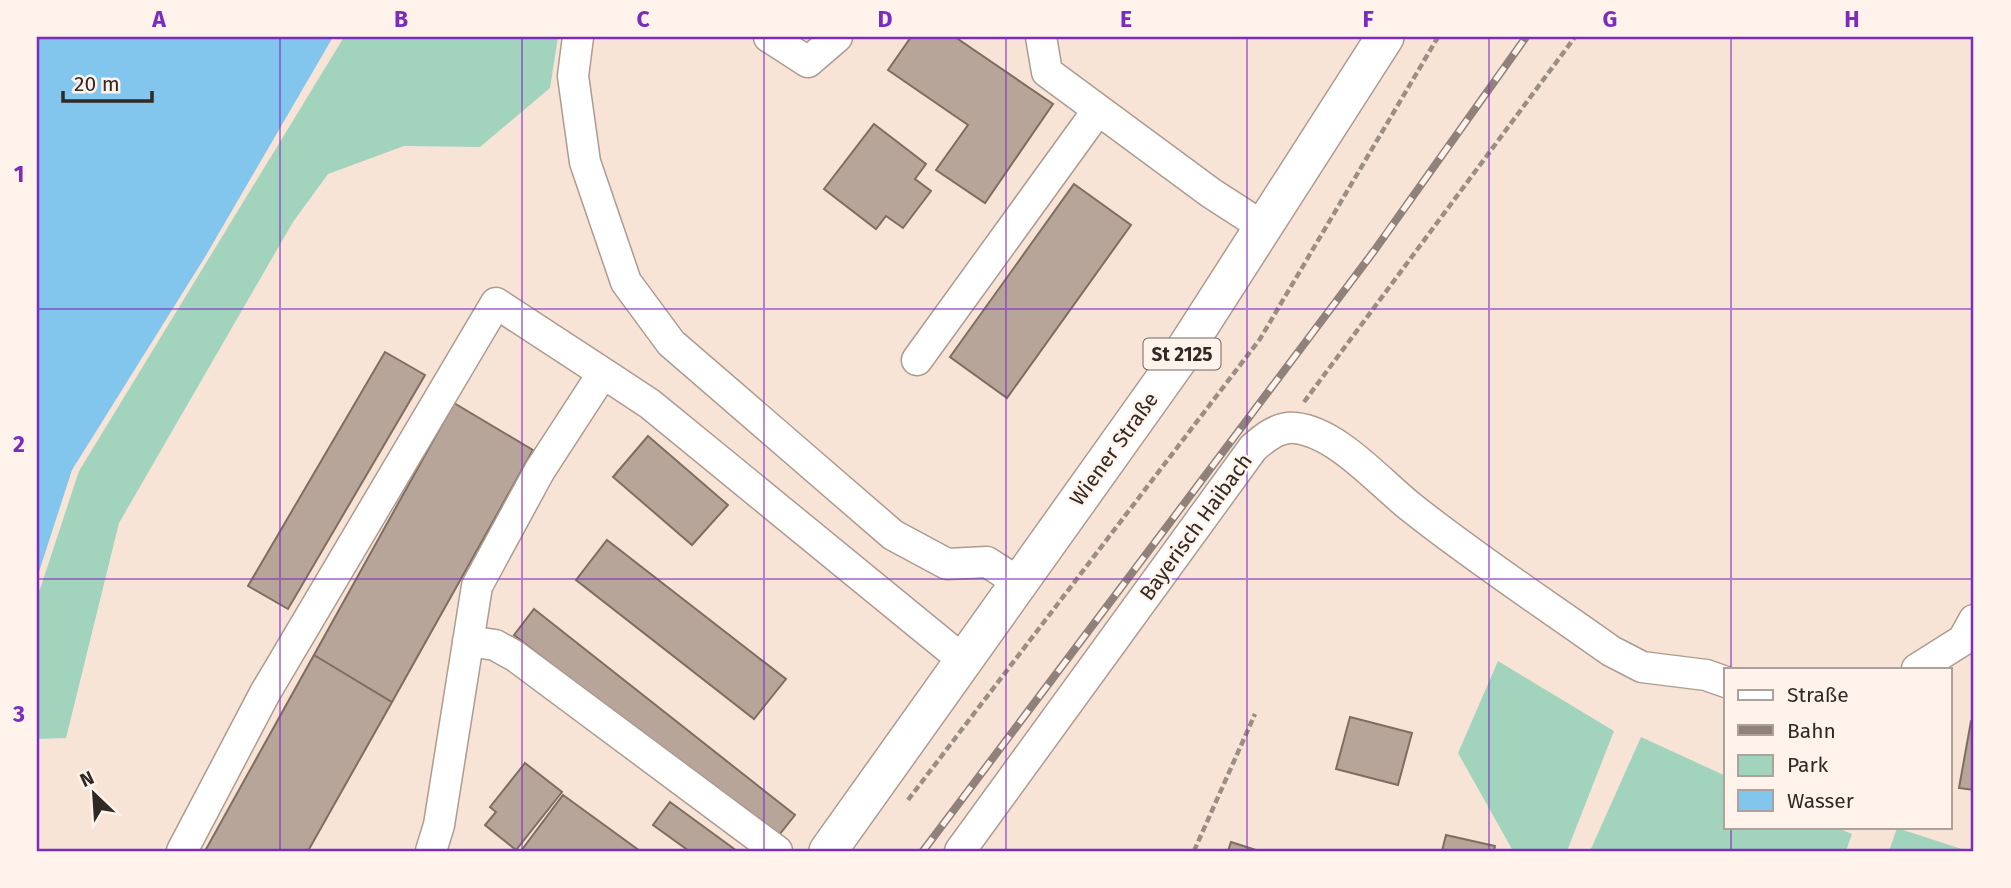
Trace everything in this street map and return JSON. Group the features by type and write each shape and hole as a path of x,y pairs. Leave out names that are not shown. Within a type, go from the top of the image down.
{"main road":[{"name":"Wiener Straße","path":"828,851 1180,357 1265,229 1385,37"}],"street":[{"path":"578,37 573,76 585,162 626,282 671,343 893,535 947,564 987,562 1018,582"},
{"path":"769,37 808,62 837,37"},
{"path":"1041,37 1047,72 1265,229"},
{"path":"917,360 1098,110"},
{"path":"181,851 265,693 496,303 650,404 962,660"},
{"path":"431,851 439,825 477,586 540,470 603,373"},
{"path":"1282,430 1292,428 1326,439 1412,509 1611,651 1642,667 1706,675 1724,681"},
{"name":"Bayerisch Haibach","path":"960,851 1253,449 1263,439 1282,430"},
{"path":"1919,668 1963,640 1974,620"},
{"path":"468,641 495,645 515,656 777,851"}],"path":[{"path":"903,808 1260,338 1438,37"},
{"path":"1282,430 1575,37"},
{"path":"1194,851 1255,714"}],"green space":[{"path":"344,37 558,37 550,88 480,147 404,146 328,174 293,222 119,523 66,738 37,739 37,598 79,471"},
{"path":"1498,661 1614,731 1567,851 1513,851 1458,753"},
{"path":"1641,737 1724,775 1724,828 1837,828 1852,834 1846,851 1590,851"},
{"path":"1897,828 1968,851 1889,851"}],"water":[{"path":"37,37 333,37 205,257 72,470 37,578"}],"building":[{"path":"911,37 955,37 1053,104 985,203 936,170 968,125 888,70"},
{"path":"874,124 926,164 915,179 931,191 903,228 886,216 876,229 824,189"},
{"path":"1074,184 1131,225 1007,398 950,357"},
{"path":"385,352 425,375 288,609 248,586"},
{"path":"454,403 533,450 392,702 314,655"},
{"path":"648,436 728,505 692,545 613,477"},
{"path":"607,540 786,679 754,719 576,580"},
{"path":"534,609 795,815 775,840 514,635"},
{"path":"314,655 392,702 308,851 205,851"},
{"path":"1350,717 1412,733 1398,785 1336,769"},
{"path":"1971,721 1974,721 1974,790 1959,788"},
{"path":"525,763 562,792 516,850 485,825 496,812 490,807"},
{"path":"563,795 640,851 521,851"},
{"path":"670,802 737,851 689,851 653,825"},
{"path":"1446,835 1495,846 1494,851 1442,851"},
{"path":"1231,842 1259,851 1228,851"}],"railway":[{"path":"923,851 1374,251 1526,37"}]}
